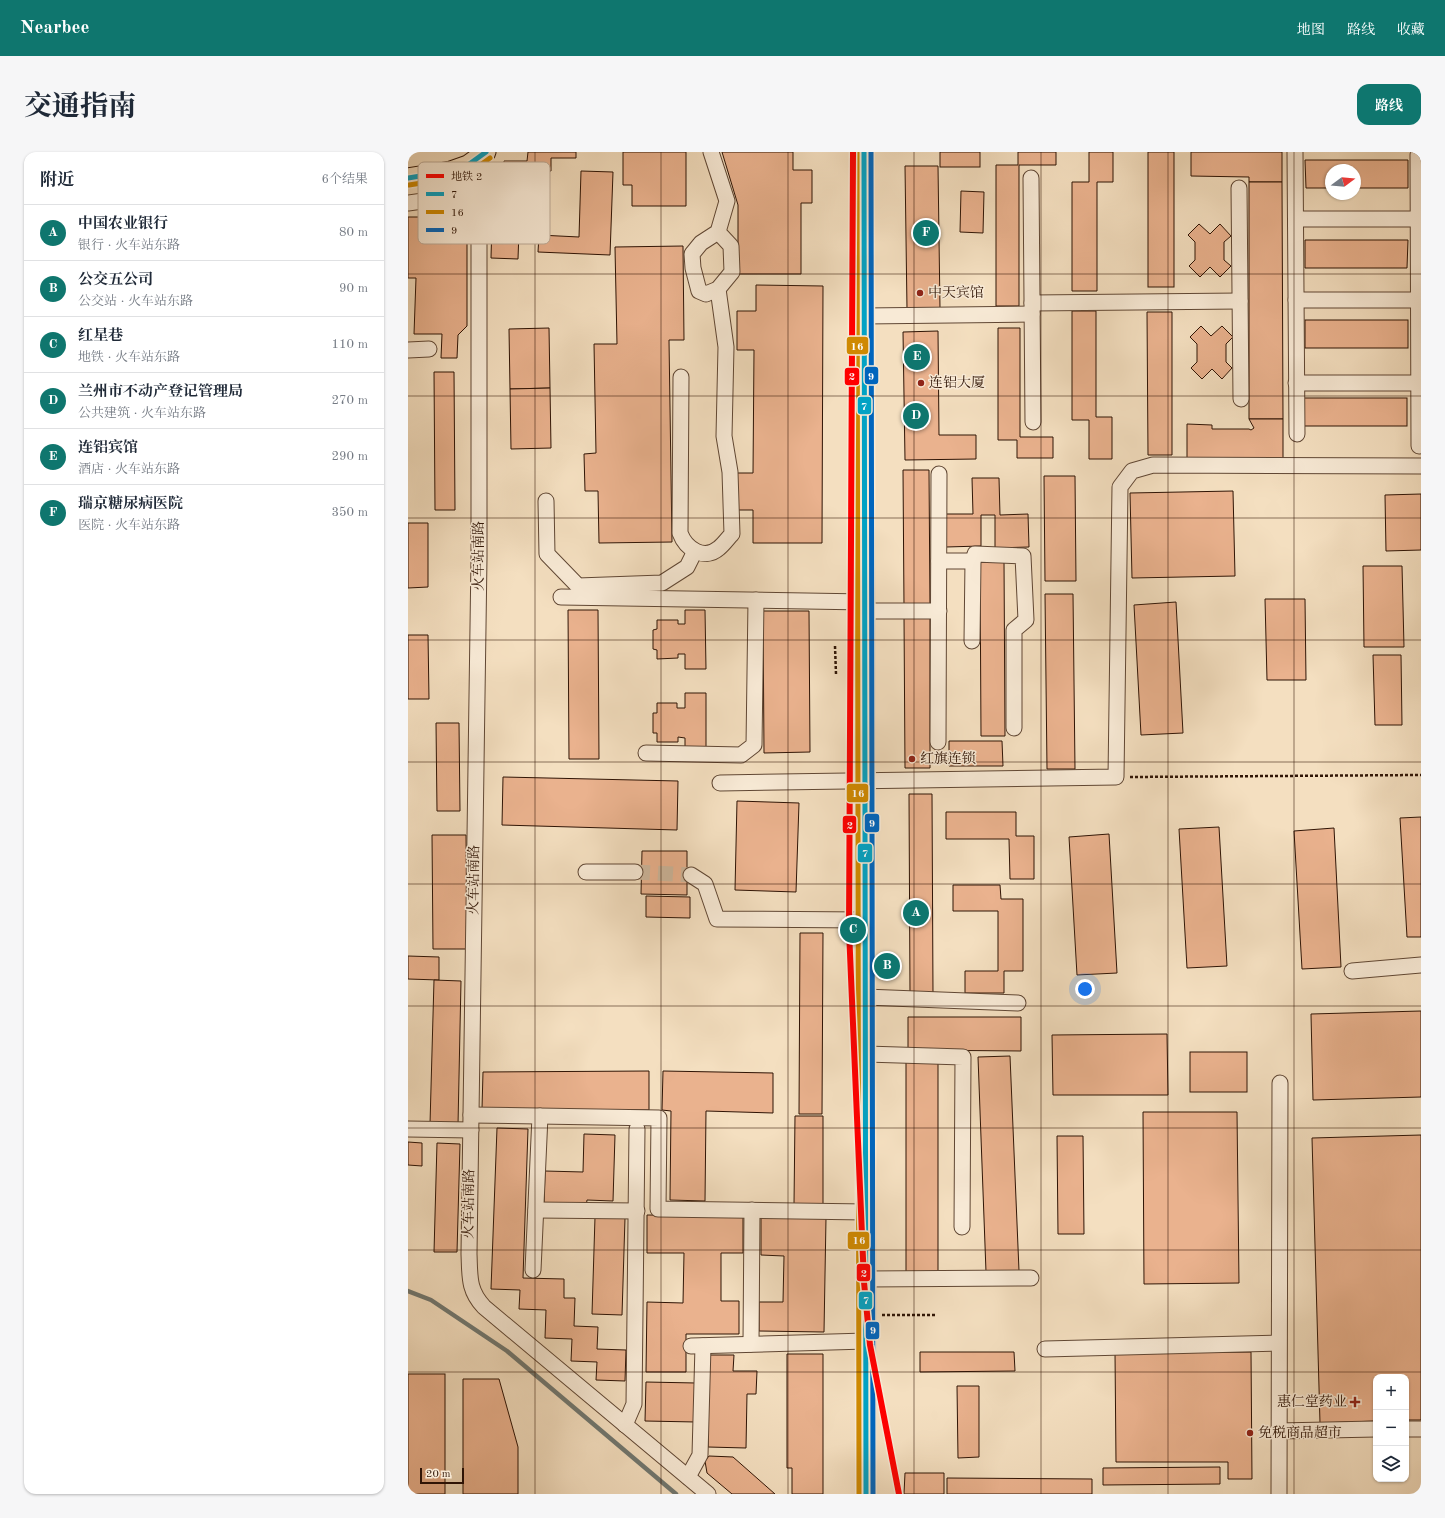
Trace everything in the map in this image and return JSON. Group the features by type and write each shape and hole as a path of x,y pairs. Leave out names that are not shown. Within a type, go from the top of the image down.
{"main road":[{"path":"864,152 866,1494"},
{"name":"火车站南路","path":"472,162 482,154"},
{"name":"火车站南路","path":"408,178 418,176"}],"street":[{"path":"711,152 727,201 718,232 701,243 692,254 693,268 699,291 706,294 718,289 732,272 731,246 718,232"},
{"path":"1296,152 1297,434"},
{"path":"1418,155 1420,300 1419,446"},
{"path":"1031,178 1033,422"},
{"path":"1239,188 1241,399"},
{"path":"408,204 418,202"},
{"path":"1296,219 1418,219"},
{"name":"火车站南路","path":"479,244 479,557 469,1254 470,1281 474,1297 484,1307 708,1494"},
{"path":"681,377 680,534 684,543 694,551 708,554 719,549 732,534 730,472 724,436 726,348 718,289"},
{"path":"1296,300 1420,300"},
{"path":"864,316 1032,308 1240,301"},
{"path":"408,350 429,350"},
{"path":"1296,383 1419,383"},
{"path":"720,783 1116,777 1120,487 1132,471 1152,465 1421,466"},
{"path":"938,742 939,474"},
{"path":"546,500 547,554 578,586 662,583 687,566 694,551"},
{"path":"972,641 973,561 975,554 1023,556 1026,620 1014,630 1014,728"},
{"path":"939,562 973,561"},
{"path":"561,597 756,600 939,610"},
{"path":"646,753 741,755 754,745 756,600"},
{"path":"586,872 635,872"},
{"path":"691,874 705,884 717,919 865,920"},
{"path":"1352,970 1421,965"},
{"path":"865,997 1018,1003"},
{"path":"866,1054 963,1057 962,1227"},
{"path":"1279,1494 1278,1343 1280,1083"},
{"path":"533,1270 540,1116"},
{"path":"408,1129 540,1116 659,1118 658,1208 866,1212"},
{"path":"625,1425 634,1404 638,1129"},
{"path":"536,1210 636,1211"},
{"path":"751,1344 752,1210"},
{"path":"866,1279 1031,1278"},
{"path":"688,1477 700,1455 697,1346 866,1341"},
{"path":"1045,1349 1278,1343"},
{"path":"1409,1429 1421,1429"},
{"path":"1278,1431 1373,1430"}],"path":[{"path":"835,646 836,674"},
{"path":"1116,777 1421,775"},
{"path":"881,1315 936,1314"}],"building":[{"path":"528,152 576,152 576,158 551,158 551,171 550,162 504,162 527,161"},
{"path":"623,152 686,152 686,206 632,206 632,185 623,185"},
{"path":"722,152 793,152 793,170 812,170 812,203 801,203 801,274 738,274 738,205"},
{"path":"940,152 980,152 980,167 940,167"},
{"path":"1018,152 1056,152 1056,165 1019,165 1019,306 996,306 996,165 1018,165"},
{"path":"1089,152 1113,152 1113,182 1097,182 1097,291 1072,291 1072,182 1089,182"},
{"path":"1148,152 1174,152 1174,287 1148,287"},
{"path":"1191,152 1282,152 1282,182 1249,182 1249,177 1191,176"},
{"path":"1305,160 1408,160 1408,188 1361,188 1361,164 1325,164 1325,188 1306,188"},
{"path":"905,166 938,166 940,309 907,309"},
{"path":"581,171 613,172 610,255 538,252 538,244 550,244 550,236 579,237"},
{"path":"1249,182 1282,182 1283,419 1249,419"},
{"path":"961,191 984,192 983,233 960,232"},
{"path":"408,217 418,217 418,244 467,244 467,326 458,335 457,358 441,358 442,334 414,334 416,278 408,278"},
{"path":"1199,224 1210,234 1220,224 1231,236 1224,242 1224,260 1231,266 1220,277 1210,267 1200,277 1189,266 1195,260 1195,242 1188,235"},
{"path":"1305,240 1408,240 1407,268 1305,268"},
{"path":"491,244 519,244 518,259 491,258"},
{"path":"683,246 684,340 669,340 672,542 599,543 598,491 585,491 584,454 596,453 594,344 617,344 615,247"},
{"path":"756,285 823,286 822,543 753,543 753,510 737,510 737,473 753,473 754,350 737,350 737,311 756,311"},
{"path":"1072,311 1096,311 1096,417 1112,417 1112,459 1089,459 1089,420 1072,420"},
{"path":"1147,312 1172,312 1172,455 1148,455"},
{"path":"1305,320 1408,320 1408,348 1305,348"},
{"path":"1201,326 1211,336 1222,326 1233,337 1226,344 1226,362 1232,368 1222,379 1212,369 1202,379 1191,368 1197,362 1197,344 1190,337"},
{"path":"549,328 550,388 510,389 509,329"},
{"path":"998,328 1020,328 1020,437 1053,437 1053,458 1017,458 1017,440 998,440"},
{"name":"连铝大厦","path":"938,331 939,435 976,435 976,459 905,460 903,332"},
{"path":"434,372 454,372 455,510 435,510"},
{"path":"550,388 551,448 511,449 510,389"},
{"path":"1304,398 1407,398 1407,426 1304,426"},
{"path":"1249,419 1283,419 1283,462 1187,462 1187,424 1212,425 1212,429 1251,430 1254,428"},
{"path":"903,470 929,470 930,607 904,607"},
{"path":"1044,476 1075,476 1076,581 1045,581"},
{"path":"972,478 999,478 1000,515 1028,514 1029,547 995,548 995,515 981,515 981,546 946,547 945,514 973,514"},
{"path":"1233,491 1235,576 1132,578 1130,493"},
{"path":"1421,494 1421,550 1386,551 1385,495"},
{"path":"408,523 428,523 428,587 408,588"},
{"path":"980,560 1004,560 1005,736 981,736"},
{"path":"1363,566 1402,566 1404,647 1364,647"},
{"path":"1045,594 1073,594 1075,769 1047,769"},
{"path":"1265,599 1305,599 1306,680 1267,680"},
{"path":"1176,602 1183,733 1141,735 1134,605"},
{"path":"568,610 598,610 599,759 569,759"},
{"path":"685,610 705,610 706,669 685,669 685,654 678,654 678,658 657,659 657,650 653,649 653,630 657,629 657,620 678,620 678,624 685,624"},
{"path":"763,611 809,611 810,752 764,753"},
{"path":"904,616 930,616 930,768 905,768"},
{"path":"408,635 428,635 429,699 408,699"},
{"path":"1373,655 1401,655 1402,725 1375,725"},
{"path":"685,693 706,693 706,752 685,752 685,738 678,737 678,742 657,742 657,733 653,733 653,713 657,713 657,703 677,703 677,708 685,708"},
{"path":"436,723 459,723 460,811 437,811"},
{"path":"949,741 1002,741 1003,766 949,766"},
{"path":"503,777 678,781 677,830 502,825"},
{"path":"909,794 932,794 933,995 910,995"},
{"path":"737,801 799,803 796,892 735,890"},
{"path":"946,812 1016,812 1016,836 1034,836 1034,879 1010,879 1009,839 946,839"},
{"path":"1421,817 1421,937 1407,937 1400,818"},
{"path":"1219,827 1227,966 1187,968 1179,829"},
{"path":"1334,828 1341,967 1302,969 1294,831"},
{"path":"1109,834 1117,973 1077,975 1069,837"},
{"path":"432,835 466,835 467,949 433,949"},
{"path":"642,851 687,851 687,895 641,894"},
{"path":"953,885 1000,885 1001,899 1023,899 1023,971 1004,971 1004,993 965,993 965,971 998,971 998,911 953,911"},
{"path":"646,896 690,897 690,918 646,917"},
{"path":"800,933 823,933 822,1114 799,1114"},
{"path":"408,956 439,957 439,980 408,979"},
{"path":"434,980 461,981 458,1125 430,1124"},
{"path":"1421,1011 1421,1097 1313,1100 1311,1014"},
{"path":"908,1017 1021,1017 1021,1051 908,1050"},
{"path":"1167,1034 1168,1095 1053,1095 1052,1035"},
{"path":"1190,1052 1247,1052 1247,1092 1190,1092"},
{"path":"1010,1056 1019,1271 986,1272 978,1057"},
{"path":"906,1062 938,1062 938,1276 906,1276"},
{"path":"649,1071 649,1110 482,1109 483,1072"},
{"path":"663,1071 773,1073 773,1113 706,1111 705,1201 670,1200 671,1111 662,1110"},
{"path":"1143,1112 1237,1112 1239,1283 1144,1284"},
{"path":"795,1116 823,1116 823,1204 794,1204"},
{"path":"497,1128 528,1129 523,1278 564,1279 564,1298 575,1298 574,1326 598,1327 597,1349 626,1350 625,1381 596,1380 597,1362 571,1361 572,1339 545,1338 546,1310 519,1309 520,1290 491,1289"},
{"path":"584,1134 615,1135 613,1201 587,1200 586,1207 544,1205 545,1171 583,1172"},
{"path":"1421,1135 1421,1420 1409,1420 1409,1374 1373,1374 1373,1421 1320,1423 1312,1138"},
{"path":"1057,1136 1083,1136 1084,1234 1058,1234"},
{"path":"408,1142 422,1143 422,1166 408,1165"},
{"path":"437,1143 460,1144 457,1252 434,1252"},
{"path":"647,1215 743,1216 743,1253 721,1253 721,1301 739,1301 739,1334 686,1334 686,1372 646,1372 647,1302 683,1303 684,1253 647,1253"},
{"path":"595,1217 625,1218 622,1315 592,1314"},
{"path":"761,1217 826,1218 824,1332 759,1331 759,1302 783,1302 784,1256 761,1255"},
{"path":"920,1352 1014,1352 1015,1371 920,1372"},
{"path":"1251,1352 1252,1479 1228,1479 1228,1462 1116,1462 1115,1353"},
{"path":"787,1354 823,1354 823,1494 792,1494 792,1468 787,1468"},
{"path":"709,1355 734,1355 733,1371 757,1371 756,1394 747,1394 746,1448 708,1447"},
{"path":"408,1374 445,1374 445,1494 408,1494"},
{"path":"463,1379 499,1379 518,1447 518,1494 463,1494"},
{"path":"646,1382 696,1383 696,1422 645,1421"},
{"path":"957,1386 979,1386 979,1457 958,1458"},
{"path":"709,1456 733,1457 775,1494 732,1494 707,1473 705,1461"},
{"path":"1220,1467 1220,1484 1103,1485 1103,1468"},
{"path":"905,1473 944,1473 944,1494 904,1494"},
{"path":"947,1478 1092,1479 1092,1494 947,1494"}],"waterway":[{"path":"408,1291 431,1300 507,1351 676,1494"}],"tunnel":[{"path":"635,872 691,875"}],"metro line":[{"name":"2","path":"853,152 849,930 864,1282 870,1345 899,1494"}],"transit line":[{"name":"7","path":"472,162 486,152"},
{"name":"16","path":"857,152 859,1494"},
{"name":"7","path":"864,152 866,1494"},
{"name":"9","path":"871,152 873,1494"},
{"name":"16","path":"484,162 490,158"},
{"name":"7","path":"408,178 418,176"},
{"name":"16","path":"409,185 418,184"}],"place":[{"name":"瑞京糖尿病医院","path":"926,233"},
{"name":"中天宾馆","path":"920,293"},
{"name":"连铝宾馆","path":"917,357"},
{"name":"连铝大厦","path":"921,383"},
{"name":"兰州市不动产登记管理局","path":"916,416"},
{"name":"红旗连锁","path":"912,759"},
{"name":"中国农业银行","path":"916,913"},
{"name":"红星巷","path":"853,930"},
{"name":"公交五公司","path":"887,966"},
{"name":"惠仁堂药业","path":"1355,1402"},
{"name":"免税商品超市","path":"1250,1433"}]}
